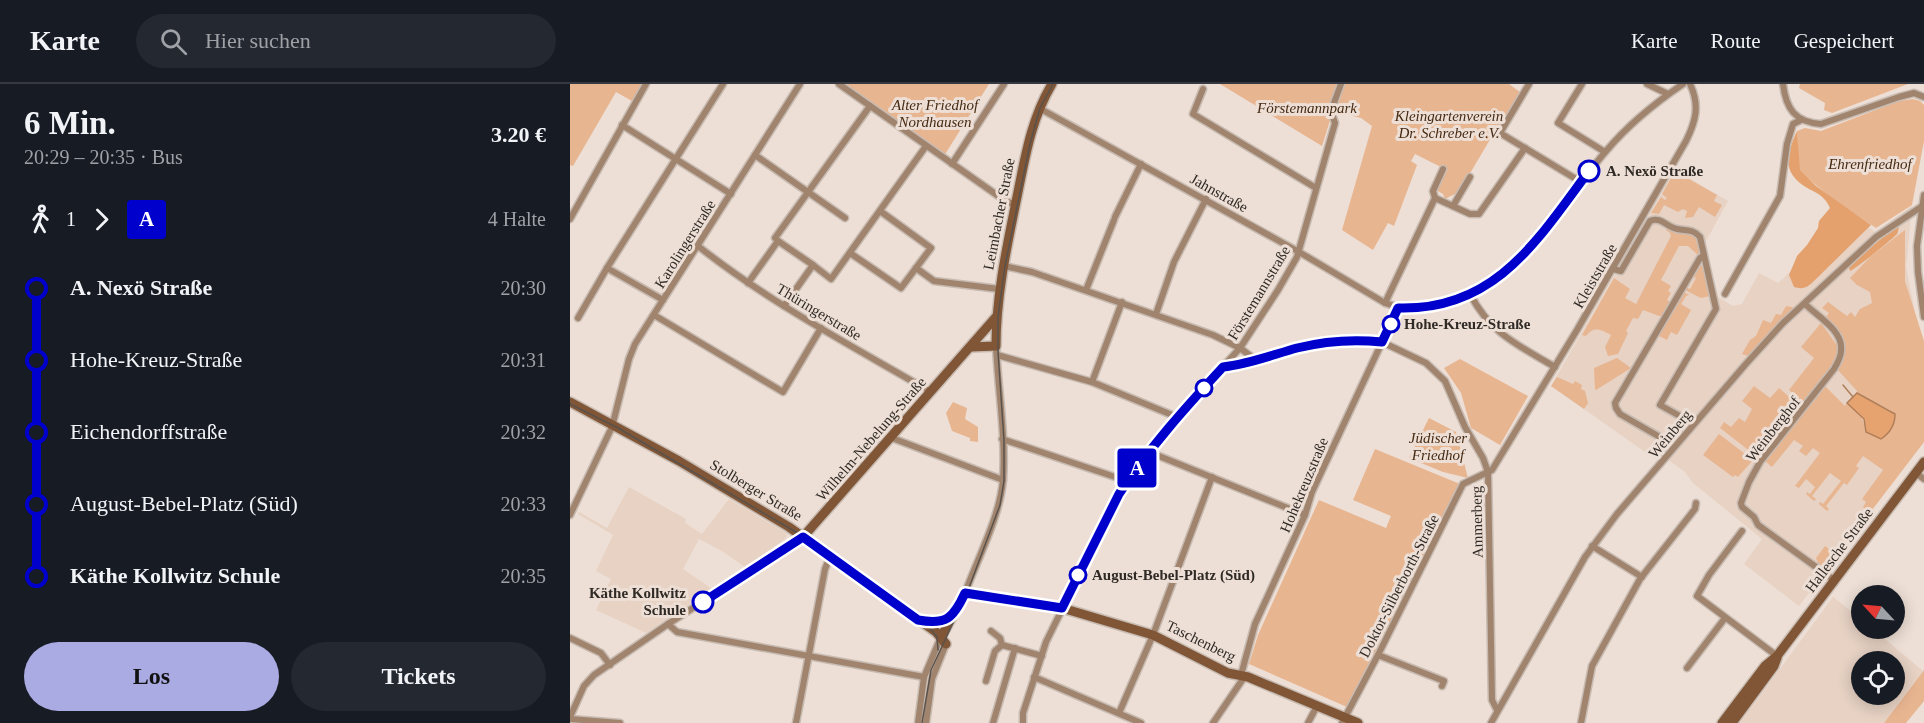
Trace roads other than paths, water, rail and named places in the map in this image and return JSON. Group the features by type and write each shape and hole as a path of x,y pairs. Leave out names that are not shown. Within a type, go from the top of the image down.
{"main road":[{"name":"Leimbacher Straße","path":"996,350 999,290 1016,204 1033,126 1039,108 1052,84"},
{"name":"Wilhelm-Nebelung-Straße","path":"803,537 996,317"},
{"path":"971,347 996,350"},
{"name":"Stolberger Straße","path":"570,402 613,424 803,537 918,620 943,641"},
{"name":"Hallesche Straße","path":"1722,723 1765,666 1777,656 1924,462"},
{"path":"943,641 957,617 957,610 965,593"},
{"name":"Taschenberg","path":"965,593 1062,608 1153,635 1228,672 1317,706 1343,721 1358,723"},
{"path":"918,620 940,622 957,610"},
{"name":"Hallesche Straße","path":"1732,723 1774,666 1777,656"}],"street":[{"path":"570,219 646,84"},
{"path":"578,318 723,84"},
{"name":"Karolingerstraße","path":"570,514 613,424 631,352 800,84"},
{"path":"839,84 1004,201 1016,204"},
{"path":"952,164 1004,84"},
{"name":"Förstemannstraße","path":"1023,723 1023,713 1034,677 1062,608 1119,494 1177,417 1240,348 1278,290 1299,252 1335,123 1331,111 1341,84"},
{"path":"1529,84 1500,133 1581,182"},
{"path":"1582,84 1558,123 1605,152"},
{"path":"1647,84 1668,94"},
{"path":"1398,308 1441,304 1470,294 1499,276 1532,247 1605,152 1645,112 1683,84"},
{"name":"Kleiststraße","path":"1488,472 1492,470 1555,367 1694,126 1696,98 1690,84"},
{"path":"1783,84 1788,106 1801,120 1808,123 1821,124 1914,93 1924,97"},
{"path":"1203,89 1192,114 1316,188"},
{"path":"870,106 775,238 831,279 926,146"},
{"name":"Jahnstraße","path":"1039,108 1206,199 1385,303 1398,308"},
{"path":"1725,294 1780,196 1787,144 1793,124 1801,120"},
{"path":"622,125 731,194"},
{"path":"1435,198 1470,214 1479,214 1525,148"},
{"path":"755,155 845,218"},
{"path":"1086,290 1115,218 1141,164"},
{"path":"1385,303 1435,198 1433,191 1443,169"},
{"path":"1453,206 1470,177"},
{"path":"1924,195 1917,246 1924,312"},
{"path":"1156,314 1174,261 1206,199"},
{"name":"Weinberg","path":"1491,723 1592,546 1617,514 1765,342 1876,237 1923,206"},
{"path":"850,253 901,288 931,248 880,212"},
{"path":"1613,269 1621,271 1653,219 1674,228 1687,229 1698,234 1716,309 1660,405 1694,424"},
{"path":"748,283 778,241"},
{"name":"Thüringerstraße","path":"698,246 784,306 931,392"},
{"path":"1658,436 1620,414 1615,403 1703,256"},
{"path":"784,306 813,266"},
{"path":"1004,266 1032,272 1213,335 1240,348 1257,361"},
{"path":"607,268 663,300"},
{"path":"916,268 934,281 999,290"},
{"path":"1470,294 1484,317 1495,329 1509,340 1555,367"},
{"path":"1092,382 1122,302"},
{"name":"Weinberghof","path":"1805,304 1836,334 1841,346 1839,359 1834,369 1758,465 1741,502 1742,507 1754,517 1758,525 1834,580"},
{"name":"Hohekreuzstraße","path":"1214,723 1243,676 1255,624 1305,515 1312,492 1398,308"},
{"path":"654,315 783,392 821,328"},
{"path":"1223,367 1257,361 1297,348 1339,341 1382,342"},
{"name":"Ammerberg","path":"1382,342 1426,363 1445,381 1488,472 1492,700 1497,710"},
{"path":"965,593 998,505 1003,480 996,350 1092,382 1177,417"},
{"path":"892,438 1003,480"},
{"path":"1002,439 1127,481"},
{"path":"1149,452 1305,515"},
{"name":"Doktor-Silberborth-Straße","path":"1343,721 1463,484 1488,472"},
{"path":"1916,473 1924,479"},
{"path":"1119,713 1153,635 1212,477"},
{"path":"1581,723 1592,666 1642,577 1695,509 1696,503"},
{"path":"1742,531 1709,575 1697,596 1777,656"},
{"name":"Wilhelm-Nebelung-Straße","path":"570,718 584,686 594,675 803,537"},
{"path":"1592,546 1642,577"},
{"path":"796,723 825,569 830,557"},
{"path":"1687,668 1725,618"},
{"path":"668,624 677,632 924,677"},
{"path":"991,631 1000,638 1002,645"},
{"path":"570,638 601,653 610,665"},
{"path":"918,723 924,677 943,641"},
{"path":"926,723 932,679 943,641"},
{"path":"1002,645 1042,656"},
{"path":"986,681 995,651 1002,645"},
{"path":"993,723 1015,648"},
{"path":"1378,655 1444,681 1442,686"},
{"path":"1034,677 1141,723"},
{"path":"1308,723 1317,706"},
{"path":"570,718 620,723"}],"waterway":[{"path":"1843,385 1853,397"}],"tram line":[{"path":"922,723 931,670 967,593 1000,505 1004,481 1004,440 998,317 1005,266 1030,144 1040,108 1053,84"},
{"path":"570,404 618,428 801,535 929,627 937,637 938,650"}],"place":[{"name":"A. Nexö Straße","path":"1589,171"},
{"name":"Hohe-Kreuz-Straße","path":"1391,324"},
{"name":"August-Bebel-Platz (Süd)","path":"1078,575"},
{"name":"Käthe Kollwitz Schule","path":"703,602"}],"park label":[{"name":"Förstemannpark","path":"1307,108"},
{"name":"Alter Friedhof Nordhausen","path":"935,114"},
{"name":"Kleingartenverein Dr. Schreber e.V.","path":"1449,124"},
{"name":"Ehrenfriedhof","path":"1870,164"},
{"name":"Jüdischer Friedhof","path":"1438,446"}]}
